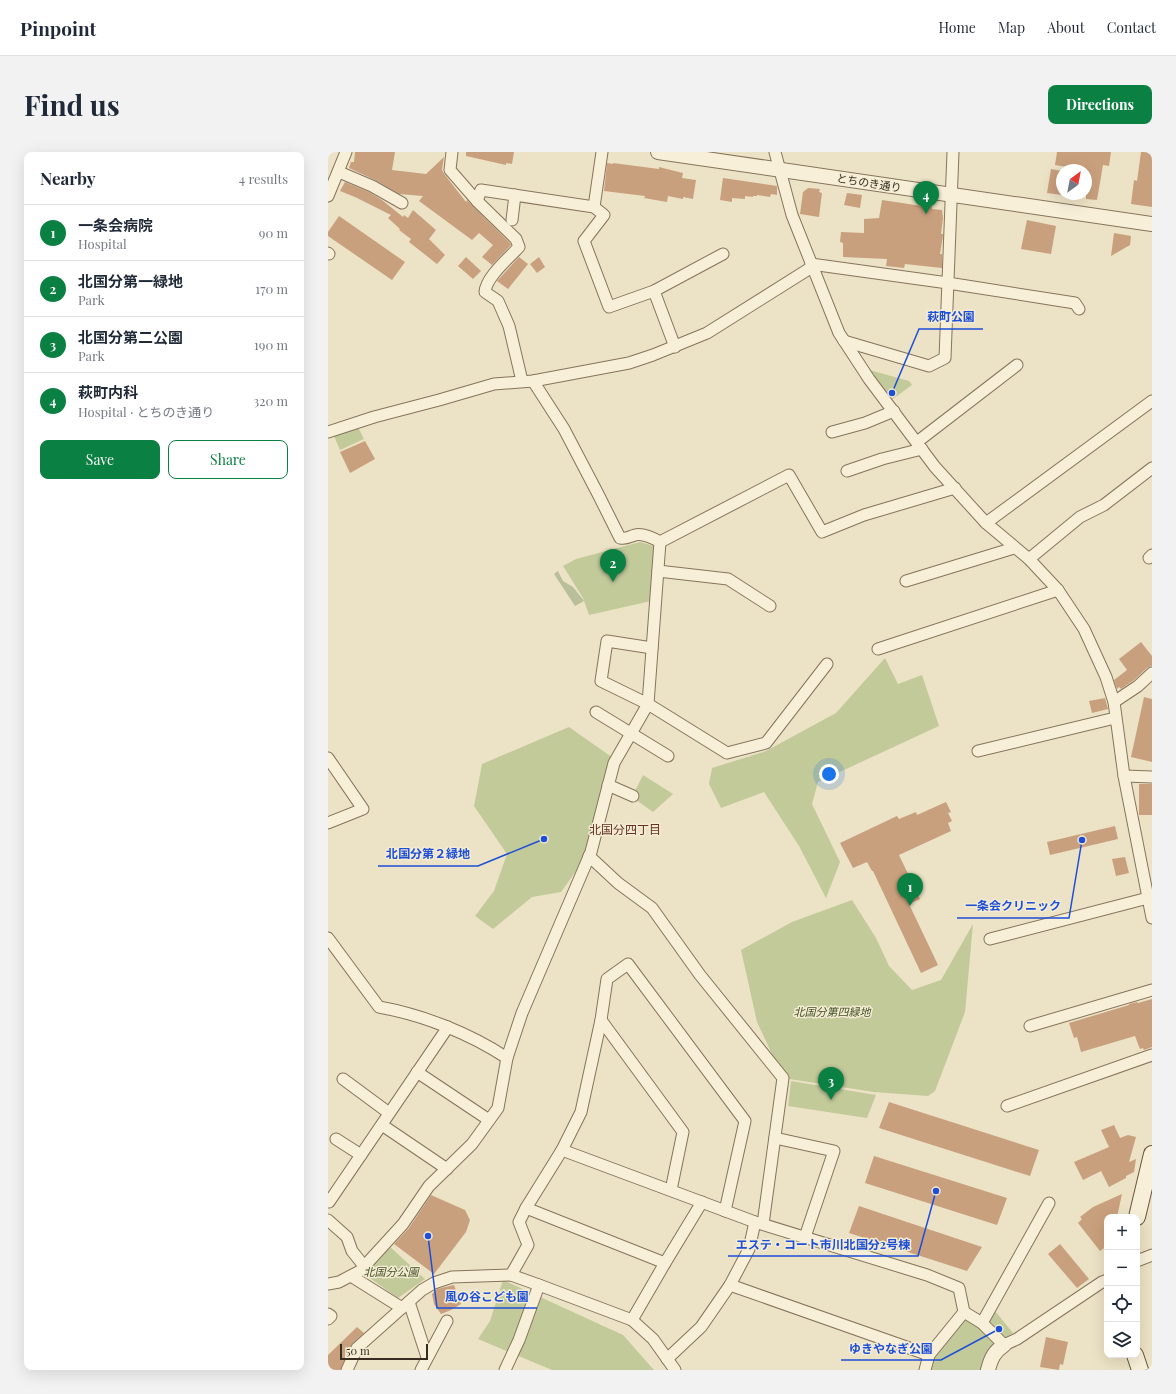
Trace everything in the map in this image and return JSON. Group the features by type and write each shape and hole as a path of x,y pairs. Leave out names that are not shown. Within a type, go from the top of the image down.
{"main road":[{"path":"1138,1214 1152,1154"},
{"path":"1136,1358 1140,1370"}],"street":[{"path":"328,196 334,174 346,152"},
{"path":"452,152 450,170 477,201 516,239 519,247 494,274 485,288 485,292 498,301 509,326 528,381 564,429 620,538 626,539 636,534 652,538 660,542"},
{"path":"594,207 602,152"},
{"name":"とちのき通り","path":"658,152 1152,224"},
{"path":"775,152 792,215 839,333 844,341 869,378 935,466 986,523 1029,559 1058,590 1084,629 1106,677 1114,702 1124,776 1152,918"},
{"path":"844,341 930,366 945,358 954,152"},
{"path":"334,174 372,186 402,203"},
{"path":"477,201 481,190 594,207 604,214 584,242 609,307 654,291 723,254"},
{"path":"512,220 515,195"},
{"path":"328,432 374,417 439,400 483,386 528,381 629,363 675,347 707,333 812,265 948,283 1075,303 1079,309"},
{"path":"654,291 675,347"},
{"path":"847,470 920,445 1017,365"},
{"path":"986,523 1152,401"},
{"path":"832,432 865,423 894,412"},
{"path":"1029,559 1080,517 1104,504 1152,468"},
{"path":"660,542 790,475 822,532 864,515 955,488"},
{"path":"328,1284 351,1276 360,1271 403,1224 429,1186 472,1144 498,1108 507,1058 522,1012 589,856 614,763 648,704 660,542"},
{"path":"906,581 1014,548"},
{"path":"658,572 728,578 770,606"},
{"path":"878,649 1058,590"},
{"path":"652,648 607,642 601,681 648,704 727,753 766,743 827,664"},
{"path":"1114,702 1138,686 1152,673"},
{"path":"596,712 668,756"},
{"path":"978,750 1115,718"},
{"path":"328,758 363,809 328,823"},
{"path":"1124,776 1152,777"},
{"path":"608,785 632,796"},
{"path":"589,856 618,883 652,908 700,975 784,1078 775,1138 759,1223 749,1249 730,1285 701,1327 667,1359"},
{"path":"990,939 1148,898"},
{"path":"328,938 379,1007 400,1011 448,1027 492,1048 507,1058"},
{"path":"511,1275 528,1245 519,1222 562,1150 581,1112 601,1020 607,979 628,964 745,1121 725,1211"},
{"path":"1030,1026 1152,990"},
{"path":"601,1020 683,1132 671,1190"},
{"path":"328,1202 448,1027"},
{"path":"1007,1106 1152,1055"},
{"path":"417,1072 489,1120"},
{"path":"343,1079 389,1113"},
{"path":"382,1125 447,1169"},
{"path":"775,1138 834,1151 805,1237"},
{"path":"336,1139 361,1155"},
{"path":"562,1150 759,1223 927,1275 959,1288 964,1312 982,1323 1004,1345"},
{"path":"632,1320 665,1262 702,1202"},
{"path":"982,1323 1049,1203"},
{"path":"526,1208 665,1262"},
{"path":"328,1220 348,1238 352,1251 364,1266"},
{"path":"1140,1260 1152,1255"},
{"path":"347,1370 357,1348 422,1290 434,1283 452,1277 511,1275 539,1284 632,1320 653,1339 675,1370"},
{"path":"351,1276 405,1305 428,1357"},
{"path":"988,1370 990,1359 993,1354 1004,1345 1017,1339 1104,1281"},
{"path":"505,1370 519,1340 539,1284"},
{"path":"730,1285 929,1355"},
{"path":"925,1370 929,1355 964,1312"},
{"path":"328,1314 331,1316 328,1319"},
{"path":"421,1370 447,1320"}],"green space":[{"path":"866,369 909,381 912,385 890,401"},
{"path":"358,427 364,439 340,450 334,436"},
{"path":"640,542 654,546 651,601 589,615 583,598 563,566 576,559"},
{"path":"558,571 563,581 573,587 584,601 575,606 554,574"},
{"path":"885,658 898,684 922,675 939,726 818,782 812,804 840,862 826,898 799,846 764,792 721,808 709,784 712,768 766,751 836,713"},
{"path":"569,727 613,758 586,857 561,892 532,897 493,929 475,916 494,891 507,854 474,806 482,764"},
{"path":"643,775 673,794 653,812 632,797"},
{"name":"北国分第四緑地","path":"852,900 876,938 889,966 912,990 941,980 973,924 965,1012 935,1091 928,1096 874,1092 783,1078 757,1022 741,950 792,922"},
{"path":"791,1081 876,1095 867,1118 788,1106"},
{"name":"北国分公園","path":"387,1244 425,1279 398,1298 360,1271"},
{"path":"503,1280 623,1335 654,1370 552,1370 478,1339 490,1321"},
{"path":"995,1311 1013,1333 1000,1340 985,1324"},
{"path":"964,1312 1004,1345 988,1370 925,1370"}],"building":[{"path":"355,152 395,152 392,170 426,174 444,157 442,170 445,175 466,202 467,200 511,245 492,265 482,257 493,245 479,233 472,240 419,201 423,196 399,194 375,180 349,168 351,162 354,162"},
{"path":"466,152 514,152 512,164 506,163 506,165 466,156"},
{"path":"1057,152 1111,152 1109,166 1103,165 1097,200 1092,200 1092,164 1055,165"},
{"path":"1141,152 1152,152 1152,207 1131,204 1134,180 1137,181"},
{"path":"607,163 659,169 659,167 683,173 682,178 696,180 693,199 668,196 667,202 644,198 645,196 604,191"},
{"path":"1051,169 1056,170 1056,194 1047,193"},
{"path":"723,178 777,186 777,195 771,194 770,197 757,195 753,197 745,196 745,199 732,198 732,202 720,200"},
{"path":"345,182 369,192 382,200 403,217 404,215 408,218 413,210 436,230 429,239 445,255 437,264 409,242 411,239 399,230 400,229 388,218 391,215 340,191"},
{"path":"808,188 820,189 819,192 822,193 819,217 800,214 803,192"},
{"path":"847,193 862,195 860,208 844,205"},
{"path":"882,200 922,206 922,204 932,206 932,209 942,210 943,218 941,234 943,234 943,236 940,254 942,254 942,268 905,264 904,268 886,266 887,259 843,257 843,243 840,242 841,232 864,233 864,219 879,218"},
{"path":"339,216 405,262 392,280 328,236 328,232"},
{"path":"1027,220 1056,226 1051,254 1021,249"},
{"path":"1114,233 1131,236 1130,245 1111,256"},
{"path":"466,257 481,271 473,279 458,266"},
{"path":"519,257 528,264 508,289 497,281"},
{"path":"539,257 545,267 537,273 530,264"},
{"path":"365,441 375,459 350,473 340,452"},
{"path":"1141,642 1152,656 1152,666 1147,668 1121,689 1119,687 1117,689 1114,680 1127,670 1119,659"},
{"path":"1144,697 1152,699 1152,762 1131,757"},
{"path":"1105,698 1108,709 1092,713 1089,701"},
{"path":"1139,784 1152,784 1152,815 1139,815"},
{"path":"946,802 951,812 948,813 952,821 948,823 951,831 899,855 920,899 909,904 938,965 921,973 873,871 867,862 853,868 840,843 897,816 899,819 916,812 917,815"},
{"path":"1115,826 1118,839 1050,855 1047,842"},
{"path":"1125,857 1129,873 1116,876 1112,859"},
{"path":"1152,999 1152,1047 1144,1050 1143,1048 1140,1049 1135,1036 1081,1052 1077,1037 1074,1038 1069,1023 1129,1004"},
{"path":"889,1102 1039,1150 1030,1176 879,1128"},
{"path":"1114,1125 1120,1138 1128,1135 1136,1137 1129,1162 1136,1159 1134,1172 1109,1187 1101,1171 1083,1180 1074,1162 1109,1147 1101,1130"},
{"path":"874,1156 1007,1198 997,1225 865,1183"},
{"path":"1122,1194 1118,1214 1104,1214 1104,1248 1100,1251 1078,1223 1082,1219 1080,1217 1093,1207"},
{"path":"431,1195 465,1210 470,1220 466,1232 434,1274 394,1244 409,1228"},
{"path":"859,1206 982,1247 967,1271 849,1233"},
{"path":"1060,1244 1089,1279 1077,1288 1048,1254"},
{"path":"454,1285 461,1304 441,1314 434,1304 432,1294 437,1289"},
{"path":"357,1327 364,1333 351,1345 340,1370 332,1370 328,1366 328,1355"},
{"path":"1046,1337 1068,1342 1063,1365 1060,1364 1059,1370 1040,1367"}],"place":[{"name":"萩町内科","path":"926,214"},
{"name":"萩町公園","path":"892,393"},
{"name":"北国分第一緑地","path":"613,582"},
{"name":"北国分第２緑地","path":"544,839"},
{"name":"一条会クリニック","path":"1082,840"},
{"name":"一条会病院","path":"910,906"},
{"name":"北国分第二公園","path":"831,1100"},
{"name":"エステ・コート市川北国分2号棟","path":"936,1191"},
{"name":"風の谷こども園","path":"428,1236"},
{"name":"ゆきやなぎ公園","path":"999,1329"}],"district":[{"name":"北国分四丁目","path":"625,830"}]}
